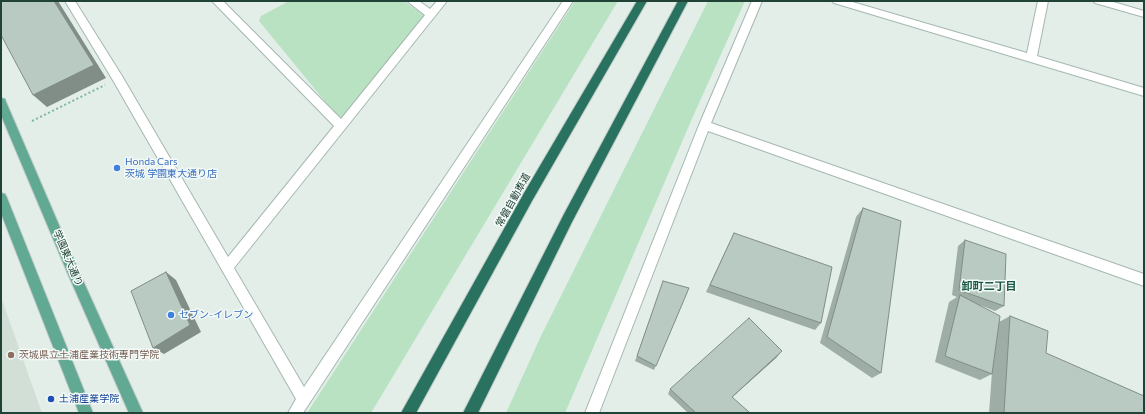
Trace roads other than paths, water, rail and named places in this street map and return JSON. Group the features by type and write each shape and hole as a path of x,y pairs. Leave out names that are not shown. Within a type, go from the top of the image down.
{"highway":[{"name":"常磐自動車道","path":"408,413 528,197 642,1"},
{"path":"470,413 568,218 683,1"}],"main road":[{"name":"学園東大通り","path":"1,102 136,413"},
{"path":"1,198 86,413"}],"street":[{"path":"70,1 118,79 228,266 304,400"},
{"path":"217,1 341,126"},
{"path":"412,1 431,15"},
{"path":"228,266 442,1"},
{"path":"295,413 568,1"},
{"path":"592,413 705,125 756,1"},
{"path":"837,1 1144,92"},
{"path":"1032,59 1043,1"},
{"path":"1098,1 1144,14"},
{"path":"705,125 1144,280"}],"place":[{"name":"Honda Cars 茨城 学園東大通り店","path":"117,168"},
{"name":"セブン-イレブン","path":"171,315"},
{"name":"茨城県立土浦産業技術専門学院","path":"11,355"},
{"name":"土浦産業学院","path":"51,399"}],"district":[{"name":"卸町二丁目","path":"989,286"}]}
